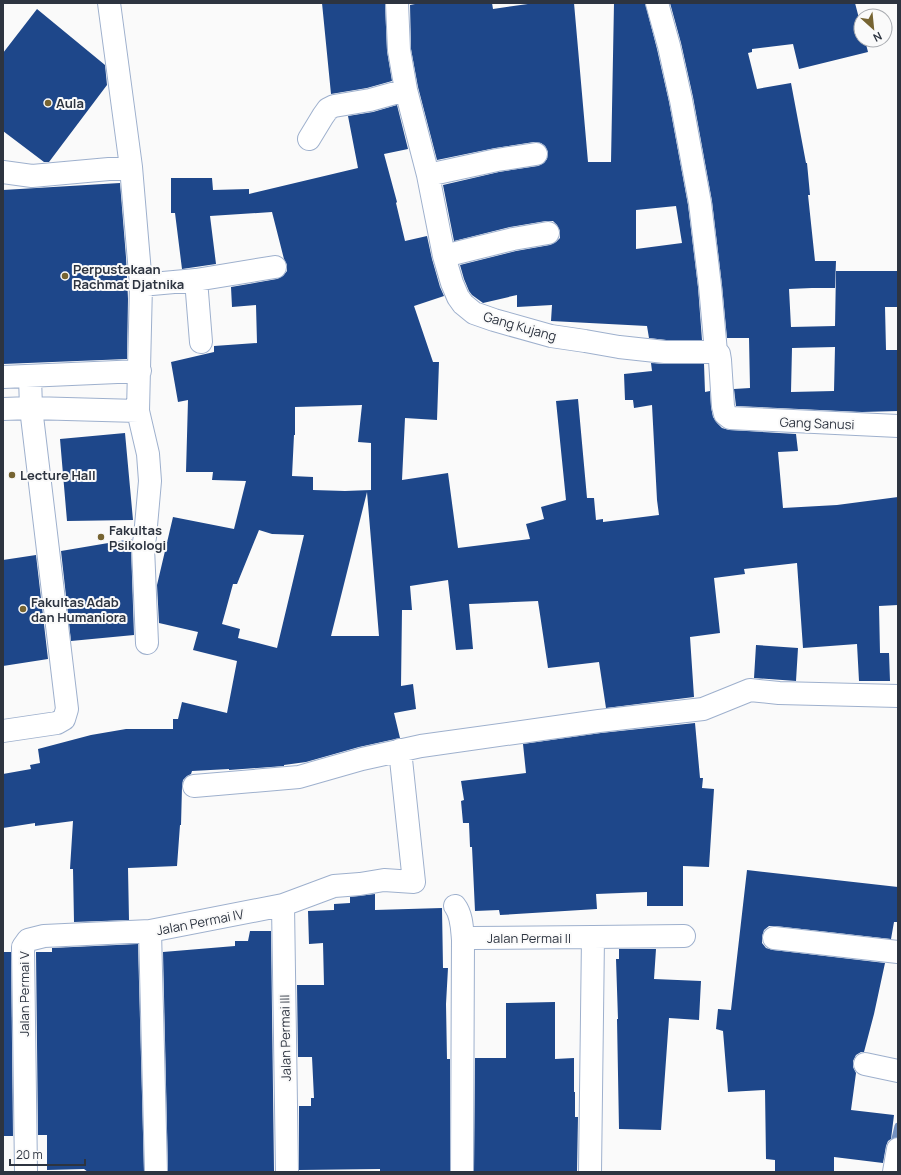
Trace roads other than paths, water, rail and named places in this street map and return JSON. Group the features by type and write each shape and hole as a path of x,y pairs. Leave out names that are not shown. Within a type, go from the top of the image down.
{"street":[{"path":"109,3 131,167 141,285 138,411 148,454 150,481 146,537 143,548 146,643"},
{"name":"Gang Kujang","path":"397,3 399,50 406,90 428,175 444,256 452,283 463,304 474,313 551,336 619,347 665,352 716,352"},
{"path":"657,3 669,46 681,100 700,203 716,352"},
{"path":"309,139 328,109 334,106 370,100 406,90"},
{"path":"428,175 497,160 536,154"},
{"path":"3,172 32,176 131,167"},
{"path":"444,256 513,239 548,234"},
{"path":"141,285 196,280 275,267"},
{"path":"196,280 201,342"},
{"name":"Gang Sanusi","path":"716,352 719,354 720,360 723,406 725,414 730,418 898,426"},
{"path":"3,377 140,371"},
{"path":"3,731 57,723 64,719 67,709 31,408 30,377"},
{"path":"3,409 31,408 138,411"},
{"path":"194,786 299,777 400,750 480,737 702,709 750,690 779,694 898,696"},
{"name":"Jalan Permai IV","path":"156,1172 150,932 283,905 334,886 384,880 414,882 400,750"},
{"name":"Jalan Permai III","path":"283,905 287,1172"},
{"path":"455,906 460,916 463,940 462,1172"},
{"name":"Jalan Permai V","path":"26,1172 23,947 28,940 44,936 150,932"},
{"name":"Jalan Permai II","path":"463,940 472,938 684,936"},
{"path":"590,1172 593,938"},
{"path":"774,938 898,952"},
{"path":"865,1064 898,1071"},
{"path":"894,1172 898,1149"}],"waterway":[{"path":"893,1147 898,1126"}],"place":[{"name":"Aula","path":"48,103"},
{"name":"Perpustakaan Rachmat Djatnika","path":"65,276"},
{"name":"Lecture Hall","path":"12,475"},
{"name":"Fakultas Psikologi","path":"101,537"},
{"name":"Fakultas Adab dan Humaniora","path":"23,609"}]}
